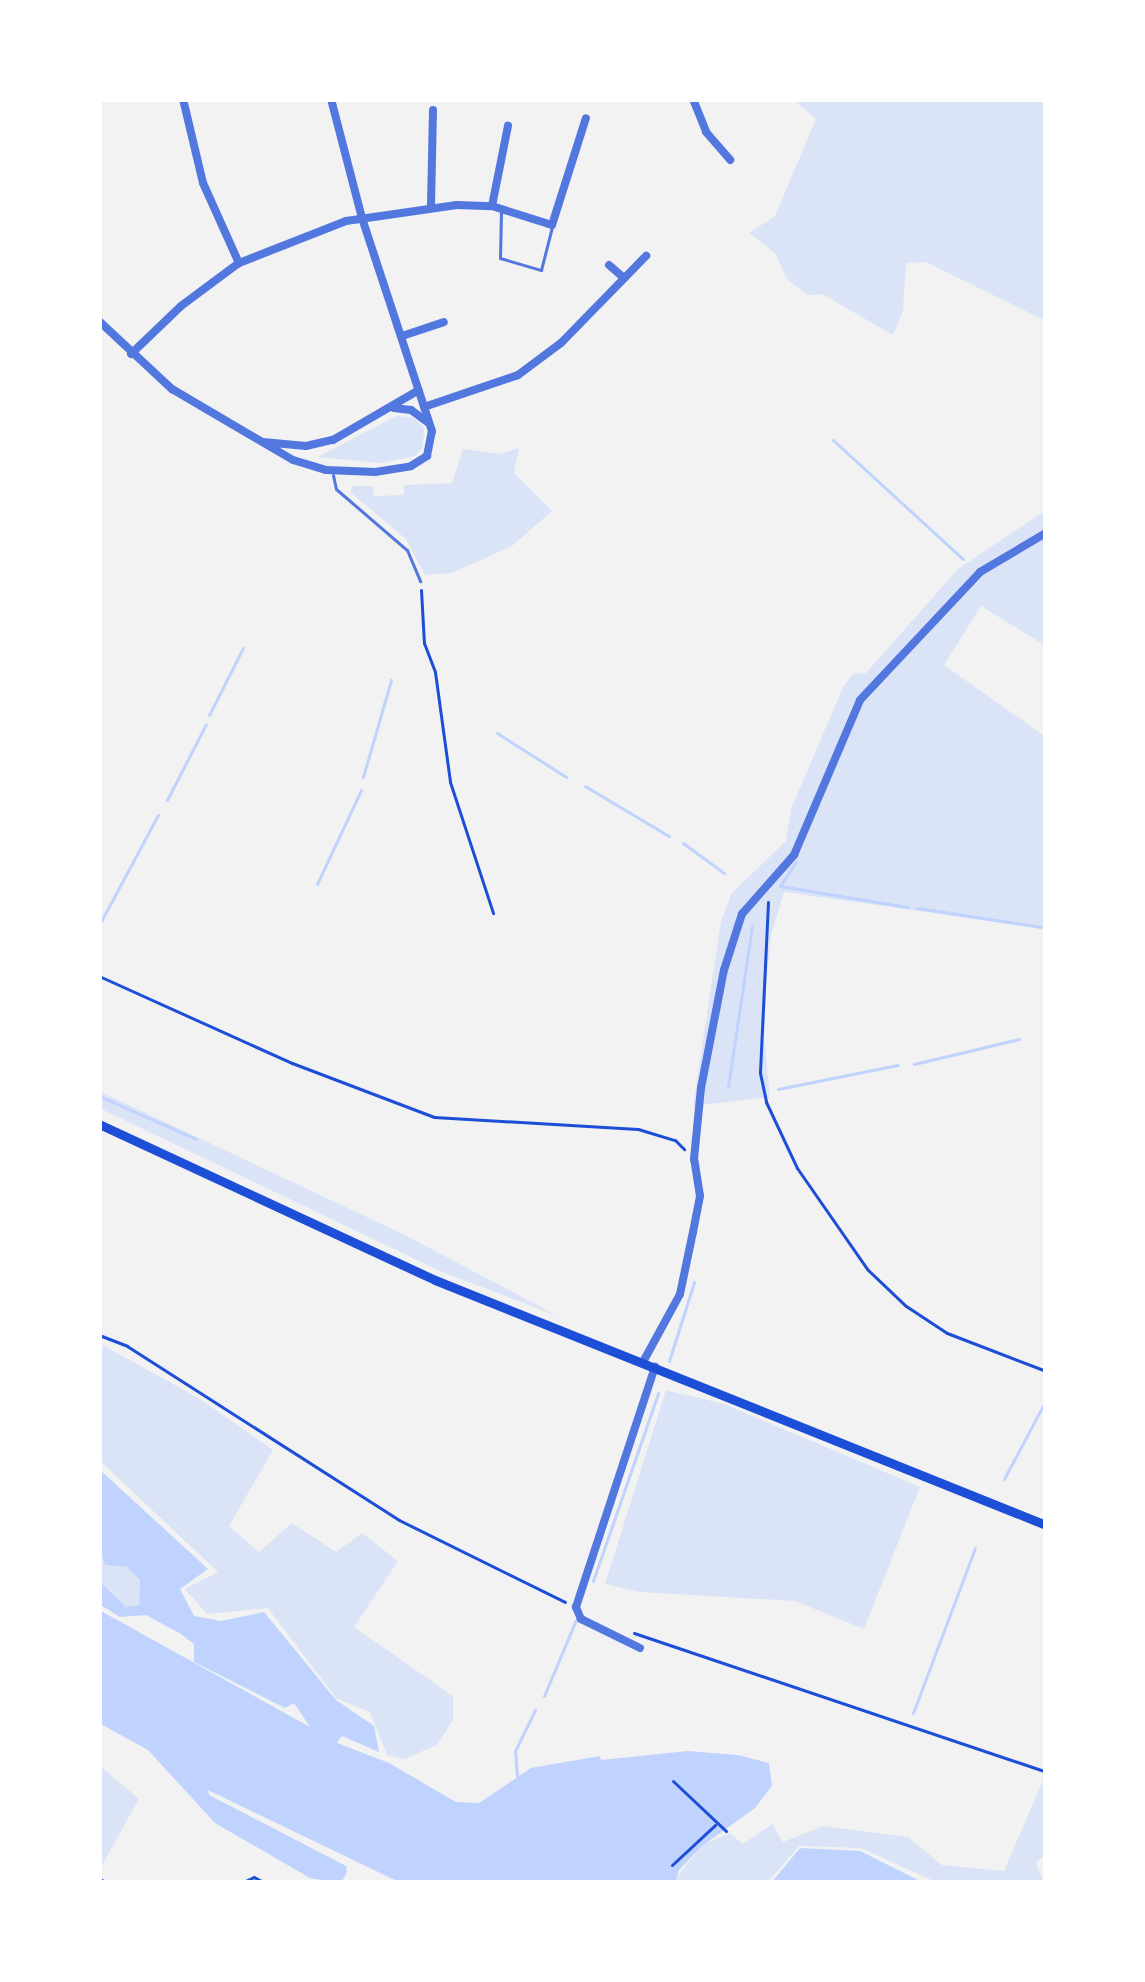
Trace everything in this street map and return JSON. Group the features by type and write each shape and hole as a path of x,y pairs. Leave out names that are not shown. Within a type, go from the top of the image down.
{"main road":[{"path":"99,1124 435,1280 1046,1525"}],"street":[{"path":"183,99 203,183 239,263"},
{"path":"99,321 131,354 207,413 293,460 334,471 375,472 420,463 432,448 430,424 362,218 331,99"},
{"path":"693,99 706,132 730,160"},
{"path":"431,206 433,110"},
{"path":"131,354 181,306 239,263 362,218 431,206 496,208 552,225 586,118"},
{"path":"496,208 508,126"},
{"path":"424,406 518,376 561,344 646,256"},
{"path":"609,266 624,278"},
{"path":"402,336 444,322"},
{"path":"256,441 320,444 419,390"},
{"path":"392,408 411,410 430,424"},
{"path":"640,1648 581,1619 576,1607 649,1365 680,1294 700,1196 694,1159 701,1088 732,936 742,914 794,855 860,700 980,572 1046,533"}],"lane":[{"path":"496,208 500,258 541,270 552,225"},
{"path":"334,471 336,489 406,550 420,581"}],"path":[{"path":"420,581 424,644 435,672 450,782 493,913"},
{"path":"766,888 760,1073 766,1102 796,1168 868,1270 906,1306 947,1333 1046,1371"},
{"path":"99,976 292,1064 434,1117 638,1129 675,1140 694,1159"},
{"path":"99,1335 127,1346 399,1520 576,1607"},
{"path":"634,1633 1046,1772"},
{"path":"673,1781 726,1831"},
{"path":"672,1864 718,1823"},
{"path":"241,1883 254,1877 265,1883"}],"shaded area":[{"path":"793,99 1046,99 1046,321 926,262 906,263 903,311 893,335 822,294 808,295 787,279 775,253 749,233 775,216 816,119"},
{"path":"396,416 412,417 424,427 423,447 415,456 380,463 318,457"},
{"path":"519,448 514,473 552,511 512,546 452,573 425,575 406,539 350,492 353,486 373,486 374,496 404,495 404,485 452,483 463,449 500,454"},
{"path":"1046,510 1046,646 981,606 944,665 1046,737 1046,929 784,892 771,935 767,977 764,1036 770,1097 693,1106 721,921 732,893 786,841 791,809 843,687 853,674 866,673 958,569"},
{"path":"99,1091 403,1234 560,1317 440,1271 99,1108"},
{"path":"99,1343 200,1399 273,1450 229,1526 259,1552 292,1523 336,1552 362,1533 398,1561 354,1627 453,1696 453,1720 437,1745 404,1759 387,1755 370,1712 337,1699 268,1608 207,1614 185,1589 218,1572 99,1460"},
{"path":"666,1390 724,1404 920,1487 864,1629 795,1601 640,1592 605,1584"},
{"path":"99,1548 105,1565 127,1567 140,1580 139,1605 126,1608 99,1581"},
{"path":"99,1765 139,1799 100,1869 99,1869"},
{"path":"1044,1778 1046,1854 1036,1863 1044,1883 938,1883 861,1848 799,1846 767,1883 674,1881 702,1845 730,1833 743,1844 772,1824 783,1842 823,1826 908,1837 942,1865 1004,1871"}],"water":[{"path":"99,1469 208,1569 180,1589 194,1616 221,1621 264,1612 336,1700 374,1726 379,1752 342,1736 337,1743 389,1763 456,1802 479,1803 531,1768 600,1756 601,1760 688,1751 769,1763 772,1786 755,1808 702,1846 679,1870 675,1883 401,1883 208,1790 209,1795 346,1866 341,1883 310,1878 215,1823 148,1750 99,1723 99,1610 310,1727 294,1703 285,1708 194,1662 194,1644 181,1634 146,1615 120,1617 99,1604 99,1581 126,1607 139,1605 140,1580 127,1567 105,1565 99,1548"},
{"path":"800,1848 860,1851 924,1883 771,1883"}],"waterway":[{"path":"833,440 963,559"},
{"path":"209,715 243,648"},
{"path":"363,777 391,680"},
{"path":"167,800 206,724"},
{"path":"497,733 566,777"},
{"path":"585,786 669,836"},
{"path":"317,884 361,790"},
{"path":"99,925 158,815"},
{"path":"683,843 724,873"},
{"path":"796,862 780,886 907,907"},
{"path":"917,908 1041,927"},
{"path":"728,1087 752,926"},
{"path":"914,1064 1019,1039"},
{"path":"778,1089 898,1065"},
{"path":"99,1096 196,1139"},
{"path":"669,1361 694,1282"},
{"path":"593,1581 658,1393"},
{"path":"1004,1479 1046,1400"},
{"path":"913,1713 975,1548"},
{"path":"544,1696 576,1620"},
{"path":"517,1777 515,1751 535,1710"}]}
